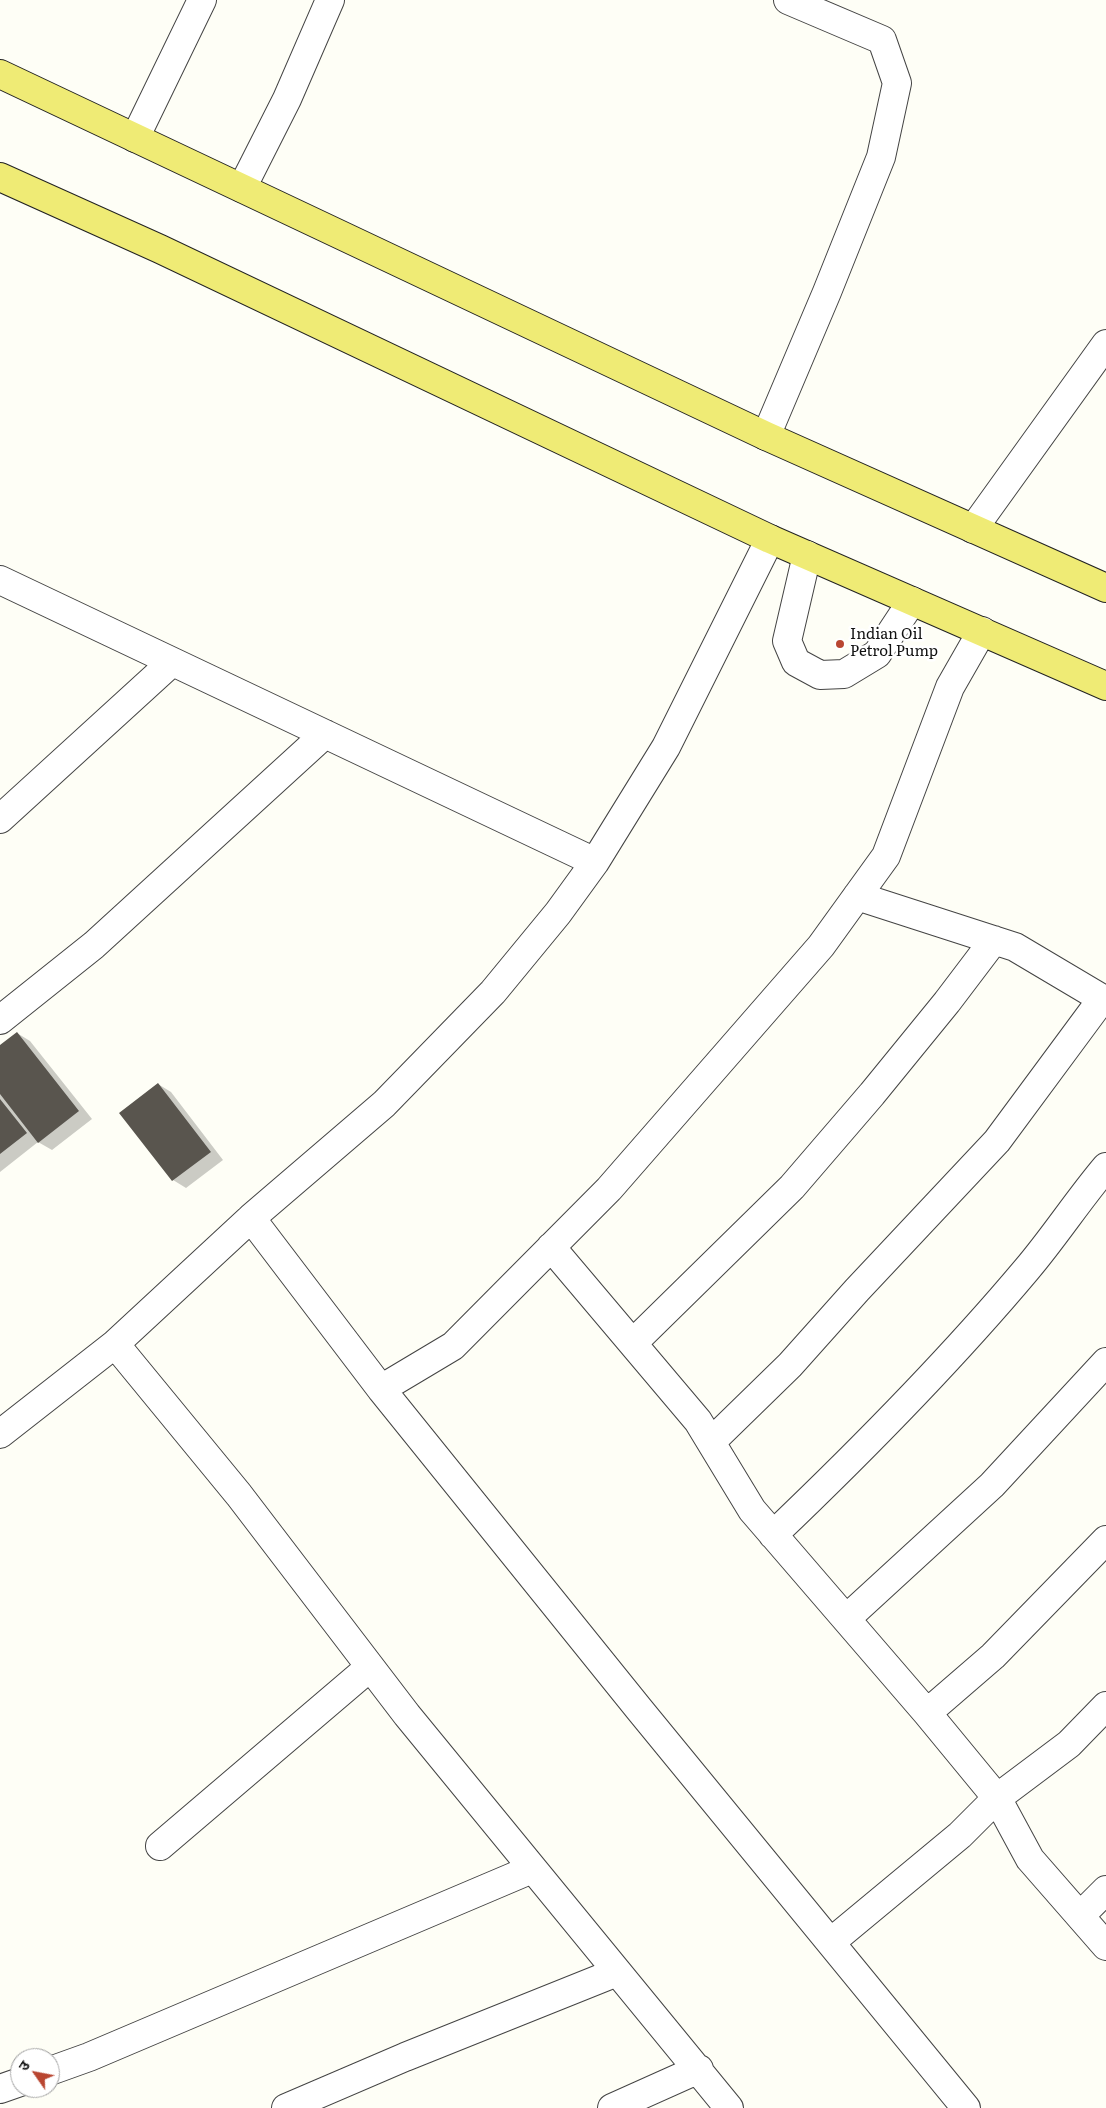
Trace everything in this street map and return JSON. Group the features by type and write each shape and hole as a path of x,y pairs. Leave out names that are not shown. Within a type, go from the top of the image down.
{"main road":[{"path":"0,74 766,436 1106,588"},
{"path":"0,177 160,249 770,539 1106,686"}],"street":[{"path":"135,138 202,0"},
{"path":"242,188 287,98 330,0"},
{"path":"766,436 827,292 880,156 897,83 882,40 788,0"},
{"path":"973,529 1106,344"},
{"path":"0,1434 115,1344 251,1218 384,1104 493,992 558,913 596,862 666,747 770,539"},
{"path":"807,555 787,641 796,662 820,675 844,674 877,654 912,601"},
{"path":"0,580 596,862"},
{"path":"380,1388 453,1346 622,1175 821,946 886,856 950,687 982,631"},
{"path":"0,820 172,662"},
{"path":"2,1016 94,945 326,734"},
{"path":"711,1442 790,1365 857,1290 997,1141 1104,1000 1015,947 857,896"},
{"path":"633,1343 792,1187 891,1071 994,940"},
{"path":"774,1535 851,1460 964,1340 1028,1268 1106,1167"},
{"path":"251,1218 380,1388 633,1702 964,2107"},
{"path":"551,1247 698,1421 752,1510 927,1713 997,1798 1030,1859 1106,1946"},
{"path":"115,1344 239,1495 370,1667 532,1869 729,2108"},
{"path":"846,1619 992,1485 1106,1362"},
{"path":"927,1713 993,1656 1106,1540"},
{"path":"160,1846 370,1667"},
{"path":"831,1942 960,1835 997,1798 1069,1744 1106,1706"},
{"path":"60,2067 89,2057 532,1869"},
{"path":"1080,1916 1106,1890"},
{"path":"286,2108 405,2057 617,1972"},
{"path":"612,2108 699,2070"}],"building":[{"path":"17,1032 79,1111 38,1143 0,1094 0,1045"},
{"path":"158,1083 211,1152 172,1181 119,1113"},
{"path":"0,1099 27,1133 0,1154"}],"place":[{"name":"Indian Oil Petrol Pump","path":"840,644"}]}
